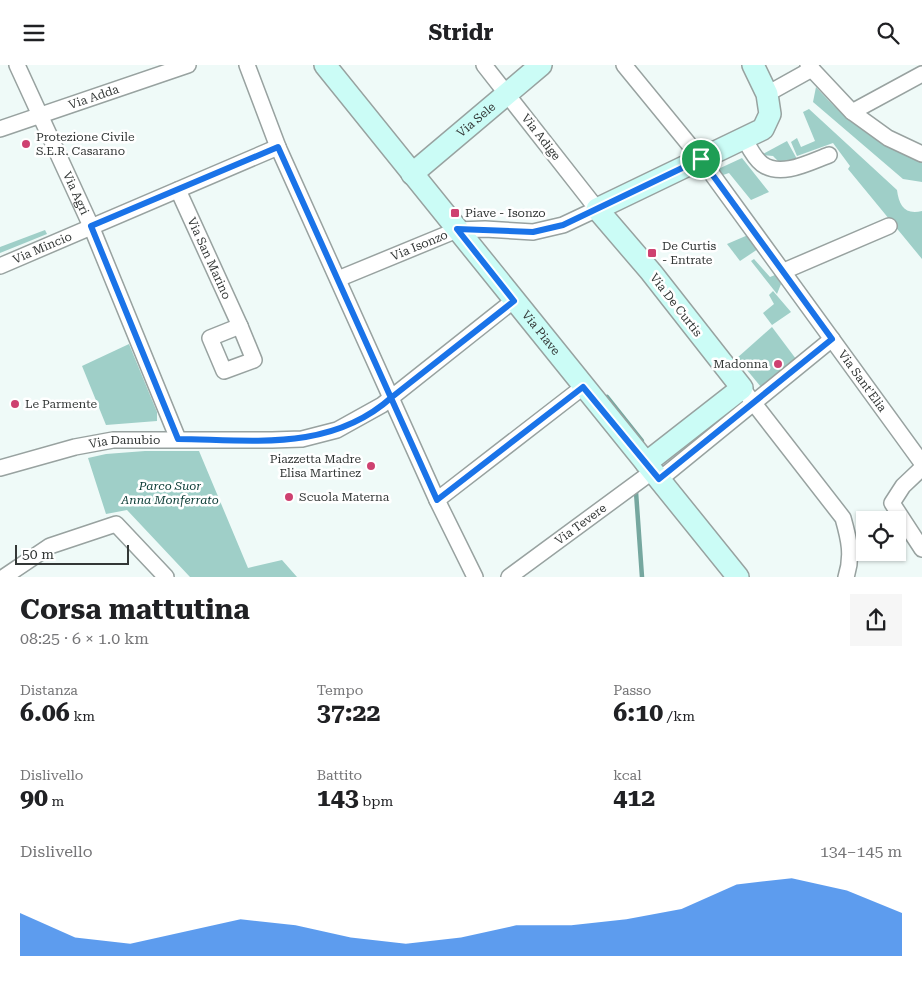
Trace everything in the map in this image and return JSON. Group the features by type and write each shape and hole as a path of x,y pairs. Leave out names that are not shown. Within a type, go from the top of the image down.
{"street":[{"name":"Via Agri","path":"16,65 91,226 178,439"},
{"name":"Via Adda","path":"0,129 188,65"},
{"path":"247,65 278,147 437,500 475,577"},
{"name":"Via Adige","path":"484,65 597,209"},
{"name":"Via Sele","path":"412,174 508,95 541,65"},
{"name":"Via Sant'Elia","path":"624,65 701,159 784,271 921,463"},
{"path":"753,65 768,104 810,67 852,112 888,138 922,154"},
{"name":"Via Piave","path":"333,67 412,174 653,471 729,574"},
{"path":"852,112 922,73"},
{"name":"Via Isonzo","path":"338,279 457,229 533,232 563,225 763,129 768,104"},
{"path":"744,138 754,156 762,165 772,169 784,170 829,155"},
{"name":"Via Mincio","path":"0,266 278,147"},
{"name":"Via San Marino","path":"178,190 240,326"},
{"name":"Via De Curtis","path":"597,209 651,272 747,395"},
{"path":"784,271 889,226"},
{"name":"Via Danubio","path":"0,468 76,447 104,442 178,439 302,439 337,430 382,405 514,301"},
{"path":"653,471 747,395 832,339"},
{"path":"437,500 583,387"},
{"path":"747,395 843,518 850,542 850,564 846,577"},
{"path":"921,463 892,503 922,549"},
{"name":"Via Tevere","path":"509,577 653,471"},
{"path":"4,577 50,546 116,524 166,577"}],"green space":[{"path":"816,87 864,131 892,148 922,162 922,182 903,179 813,102"},
{"path":"809,109 897,190 899,201 904,208 911,212 922,211 922,259 848,169 850,166 833,143 797,156 791,142 797,138 801,147 815,141 803,112"},
{"path":"787,141 797,159 779,162 773,156 761,155"},
{"path":"742,158 769,192 751,200 729,173 720,176 716,170"},
{"path":"45,230 47,234 0,253 0,247"},
{"path":"748,235 758,249 740,261 727,244"},
{"path":"754,259 770,277 775,275 781,284 777,294 751,261"},
{"path":"773,291 791,312 772,325 763,313 774,304 769,295"},
{"path":"772,327 796,359 761,387 737,358"},
{"path":"129,344 157,412 157,421 106,425 82,366"},
{"name":"Parco Suor Anna Monferrato","path":"145,451 199,451 248,568 282,560 297,577 190,577 127,510 106,514 88,458 106,454"}],"waterway":[{"path":"607,397 642,441"},
{"path":"636,492 642,577"}],"place":[{"name":"Protezione Civile S.E.R. Casarano","path":"26,144"},
{"name":"Piave - Isonzo","path":"455,213"},
{"name":"De Curtis - Entrate","path":"652,253"},
{"name":"Madonna","path":"778,364"},
{"name":"Le Parmente","path":"15,404"},
{"name":"Piazzetta Madre Elisa Martinez","path":"371,466"},
{"name":"Scuola Materna","path":"289,497"}],"route":[{"path":"701,159 563,225 533,232 457,229 514,301 392,397 382,405 337,430 302,439 272,441 178,439 91,226 278,147 392,397 437,500 583,387 659,479 832,339 701,159"}]}
